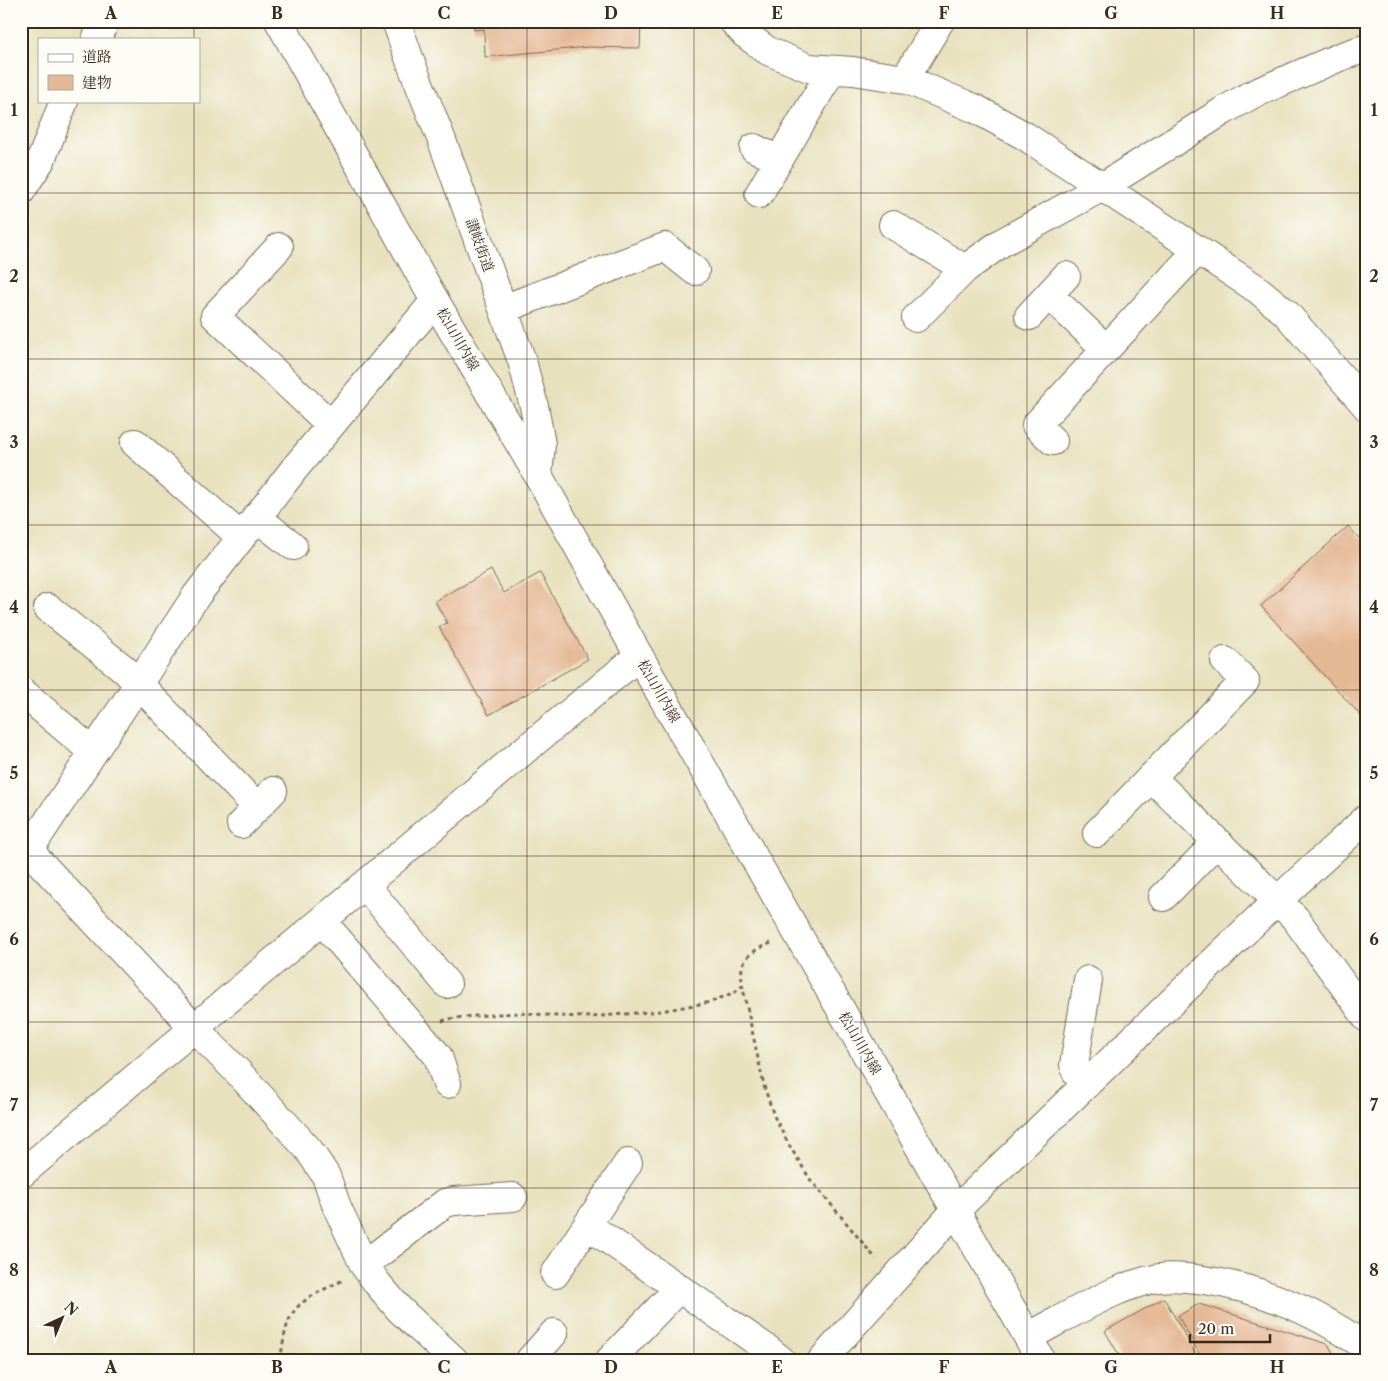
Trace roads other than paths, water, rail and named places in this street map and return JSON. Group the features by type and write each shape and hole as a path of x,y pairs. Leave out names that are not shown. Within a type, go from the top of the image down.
{"street":[{"path":"97,38 106,21"},
{"name":"松山川内線","path":"279,21 435,301 538,475 1035,1349"},
{"name":"讃岐街道","path":"396,21 522,360 534,406 541,444 538,475"},
{"path":"733,21 768,51 809,68 853,71 905,79 976,109 1024,136 1257,289 1286,313 1367,407"},
{"path":"905,79 940,21"},
{"path":"916,318 965,269 1001,244 1102,187 1251,95 1342,56 1367,48"},
{"path":"759,194 832,70"},
{"path":"25,179 41,160 64,102"},
{"path":"754,148 779,160"},
{"path":"892,225 965,269"},
{"path":"280,247 215,316 331,425"},
{"path":"503,309 665,247 695,271"},
{"path":"1053,441 1036,425 1197,251"},
{"path":"1029,316 1058,285 1106,349"},
{"path":"435,301 295,468 196,596 93,752 25,846 309,1150 326,1176 337,1207 364,1265 400,1310 454,1360"},
{"path":"135,443 249,527 293,546"},
{"path":"48,608 124,669 257,807"},
{"path":"21,1174 521,753 640,656"},
{"path":"1097,833 1245,681 1225,661"},
{"path":"21,691 93,752"},
{"path":"1151,777 1295,918 1367,1018"},
{"path":"829,1357 956,1210 1277,900 1367,818"},
{"path":"1163,897 1217,842"},
{"path":"365,885 447,984"},
{"path":"322,921 438,1056 447,1084"},
{"path":"1087,1084 1077,1074 1074,1065 1088,980"},
{"path":"555,1274 628,1163"},
{"path":"364,1265 446,1203 513,1197"},
{"path":"587,1225 781,1360"},
{"path":"1035,1349 1097,1299 1134,1284 1159,1278 1190,1278 1229,1284 1282,1300 1317,1316 1350,1335 1367,1348"},
{"path":"610,1360 678,1288"},
{"path":"530,1360 554,1333"}]}
